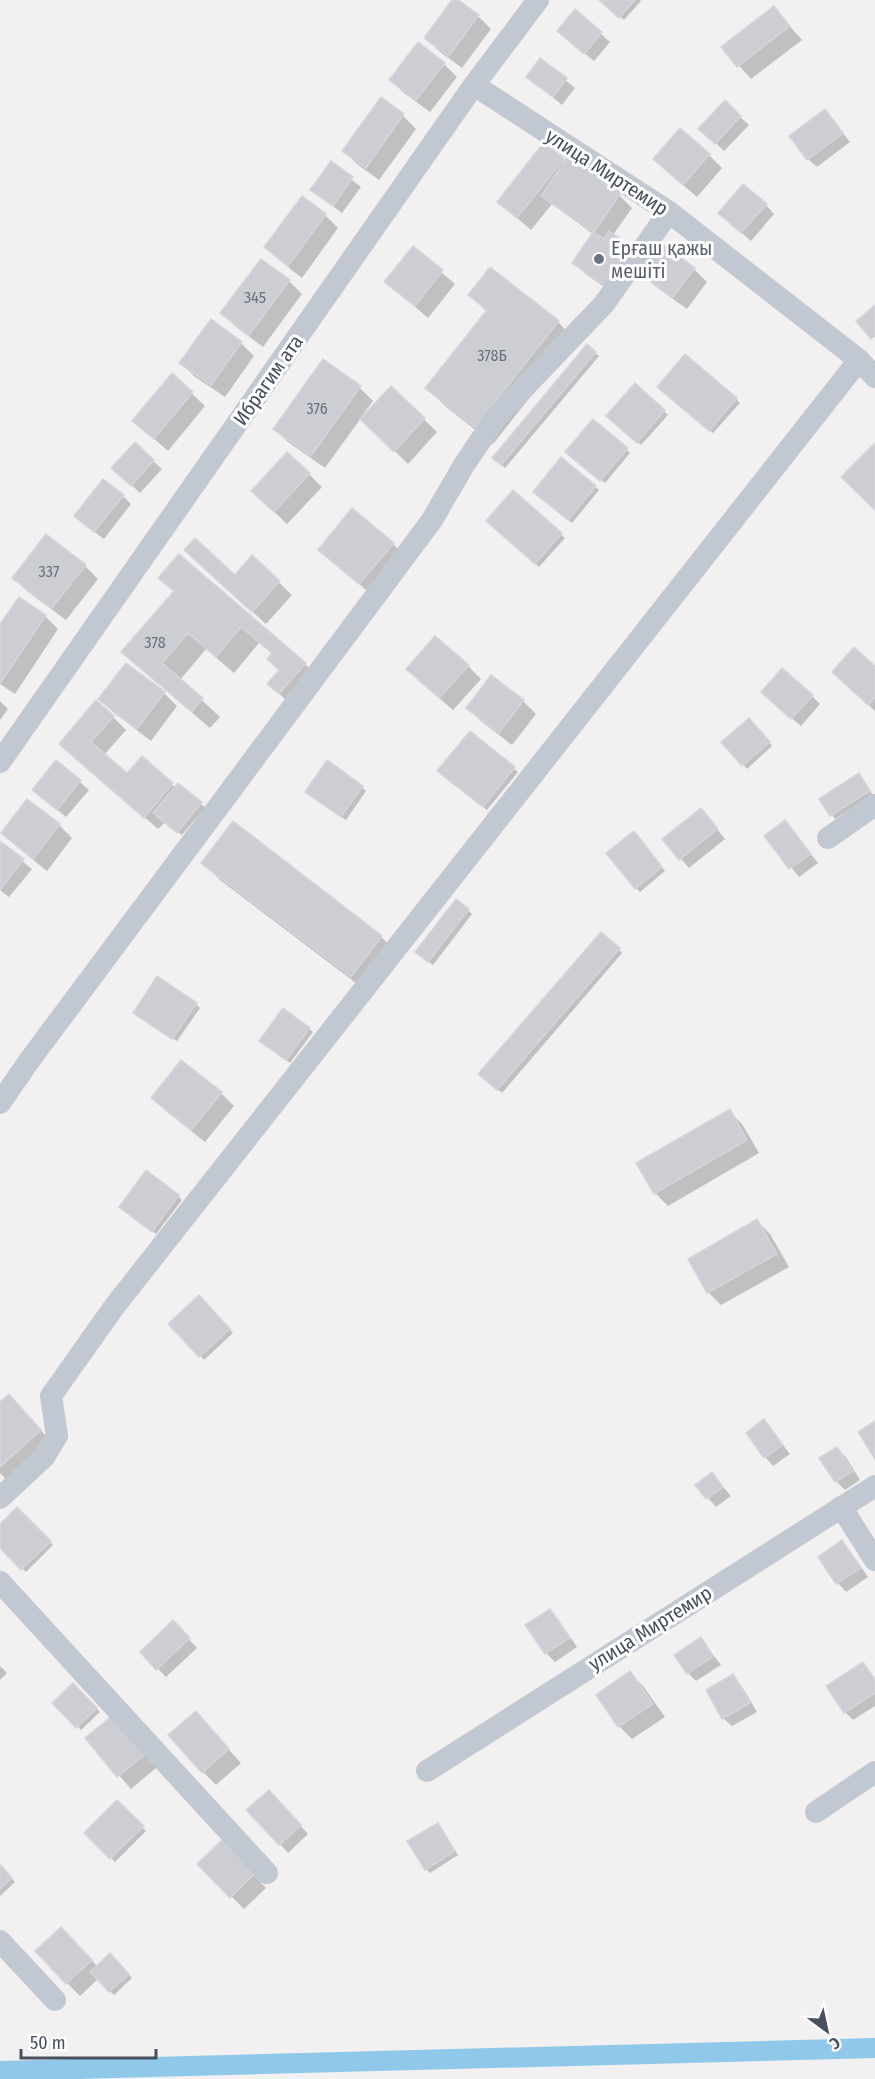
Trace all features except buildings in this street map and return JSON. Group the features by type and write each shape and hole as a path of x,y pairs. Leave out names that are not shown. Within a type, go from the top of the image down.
{"street":[{"name":"Ибрагим ата","path":"0,762 474,85 538,0"},
{"name":"улица Миртемир","path":"474,85 669,212 859,360 875,377"},
{"path":"0,1103 432,520 464,465 497,416 604,304 669,212"},
{"path":"0,1498 44,1457 57,1436 51,1396 114,1307 859,360"},
{"path":"828,838 875,805"},
{"name":"улица Миртемир","path":"427,1771 875,1486"},
{"path":"841,1508 875,1560"},
{"path":"0,1582 267,1874"},
{"path":"816,1812 875,1772"},
{"path":"0,1941 55,2000"}],"waterway":[{"path":"0,2071 875,2048"}],"place":[{"name":"Ерғаш қажы мешіті","path":"599,259"}]}
